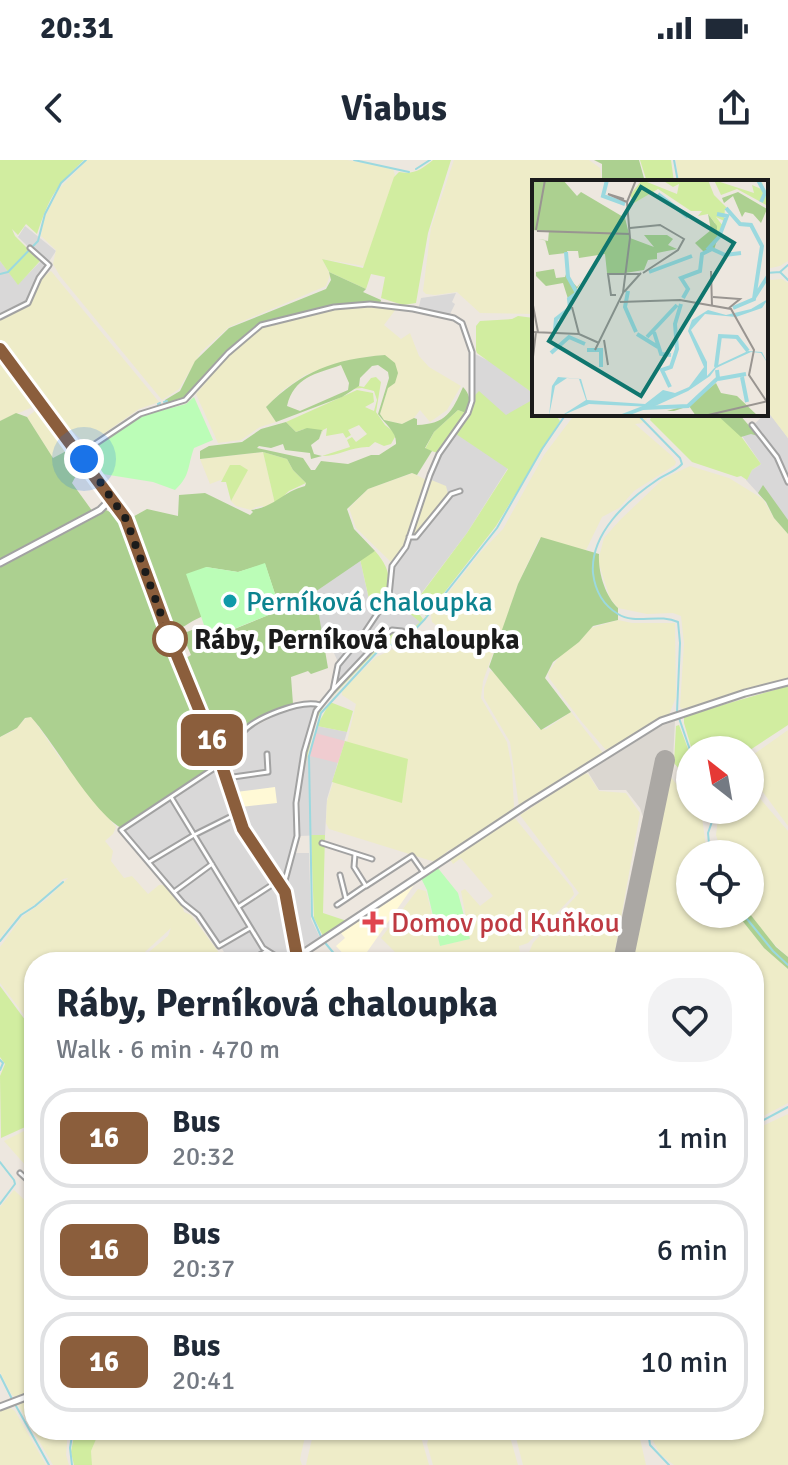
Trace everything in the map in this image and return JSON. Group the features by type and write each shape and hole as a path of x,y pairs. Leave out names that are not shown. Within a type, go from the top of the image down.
{"street":[{"path":"1,308 2,316 28,303 39,278 51,267 31,249"},
{"path":"82,457 95,444 140,414 185,400 228,353 261,325 334,307 370,304 454,318 465,328 470,346 472,401 468,413 439,454 409,537 392,566 387,600 338,665 333,690"},
{"path":"0,349 126,519 221,763 245,835 283,888 297,952"},
{"path":"752,425 784,464 788,482"},
{"path":"409,537 416,537 451,494 460,491"},
{"path":"0,563 100,510 107,503 109,495"},
{"path":"100,510 121,512"},
{"path":"283,888 297,836 296,803 306,742 320,705 387,633 402,631"},
{"path":"307,952 552,789 661,721 788,682"},
{"path":"250,928 219,946 198,915 121,830 221,763 230,755 241,734 256,721 295,705 320,705"},
{"path":"226,778 268,772 267,754"},
{"path":"171,797 266,951"},
{"path":"149,862 237,813"},
{"path":"322,843 372,859"},
{"path":"355,854 354,867 366,886"},
{"path":"337,905 412,856 424,873"},
{"path":"174,892 212,864"},
{"path":"340,875 346,899"},
{"path":"238,907 278,881"},
{"path":"20,1173 24,1177"},
{"path":"0,1407 24,1398"}],"shaded area":[{"path":"87,160 347,160 393,169 395,175 364,266 322,259 330,275 326,286 229,327 201,352 179,389 162,400 60,276 53,264 56,250 41,236 44,219 59,189"},
{"path":"454,160 589,160 600,168 602,180 532,180 532,314 480,313 457,292 426,294 423,291 431,228"},
{"path":"676,160 788,160 788,261 768,269 768,180 679,180"},
{"path":"25,226 56,251 25,304 0,315 0,261 18,284 42,260 18,237"},
{"path":"51,271 159,402 139,409 90,443 82,440 55,415 0,344 0,319 28,306 42,278"},
{"path":"768,278 788,283 788,438 768,412"},
{"path":"456,293 449,316 418,310 421,298"},
{"path":"364,305 394,307 396,309 384,325 401,339 410,333 419,356 429,367 461,386 447,410 430,422 420,410 414,418 402,424 384,420 380,414 388,387 395,383 385,355 367,357 344,361 305,375 266,407 276,422 260,427 241,440 218,443 196,394 237,345 263,326 294,317"},
{"path":"473,353 493,363 532,392 533,416 523,444 467,533 408,611 421,622 407,633 397,628 387,632 335,685 339,666 387,604 392,592 393,567 407,549 415,516 437,460 470,413"},
{"path":"0,357 35,406 0,421"},
{"path":"40,407 72,448 53,458 27,417"},
{"path":"768,411 788,438 788,526 746,480 752,470 761,464 742,436 763,416 768,416"},
{"path":"573,416 650,416 642,423 635,424 676,462 634,491 619,508 602,517 586,550 539,539 518,584 496,649 453,638 432,622 431,615 503,529 544,455"},
{"path":"263,452 275,504 263,509 263,506 251,510 236,506 231,501 247,470 210,484 200,459"},
{"path":"690,466 729,478 763,499 788,534 788,680 683,709 680,707 684,643 681,616 618,608 610,598 598,561 604,538 620,520 663,479"},
{"path":"413,473 426,480 404,548 392,563 356,528 349,508 368,489"},
{"path":"429,479 446,486 448,494 413,536 411,534"},
{"path":"360,559 373,618 338,662 333,651 335,641 324,646 315,592"},
{"path":"618,620 675,623 676,697 669,715 606,750 581,721 548,673 561,654 579,642 591,628"},
{"path":"425,637 470,644 493,653 483,681 481,698 507,742 514,807 503,818 449,850 435,862 329,829 326,823 327,801 333,783 408,760 347,742 356,704 342,695 342,691 376,657"},
{"path":"490,671 494,672 539,729 546,729 571,712 603,753 519,807 510,742 484,698"},
{"path":"313,704 316,707 305,742 294,802 295,838 283,882 286,885 293,853 309,853 311,919 321,940 302,952 224,952 200,912 184,901 123,830 220,767 248,730 288,709"},
{"path":"31,716 60,758 116,827 105,841 113,851 111,861 124,878 132,876 148,894 159,885 164,885 219,952 149,952 168,936 171,928 145,952 24,952 24,1015 0,983 0,947 22,917 47,899 68,878 19,915 0,938 0,737 13,731"},
{"path":"675,721 673,760 635,952 614,952 643,817 626,790 599,790 588,772 661,726"},
{"path":"317,726 347,732 327,799 325,835 299,836 300,786 306,755 310,756"},
{"path":"788,730 788,826 764,794 764,747"},
{"path":"315,733 345,741 338,763 310,756"},
{"path":"584,773 588,774 599,791 626,793 640,813 615,952 529,952 533,943 579,893 520,815"},
{"path":"670,776 676,784 676,824 703,824 705,840 676,840 676,928 748,928 764,948 788,969 788,1103 764,1116 764,952 633,952"},
{"path":"275,787 277,803 241,807 236,792"},
{"path":"764,803 788,831 788,957 761,928 764,928 764,840 718,840 717,824 764,824"},
{"path":"514,817 574,894 528,943 519,946 520,952 395,952 381,938 418,889 426,891 440,946 470,939 461,891 465,889 480,906 493,896 461,858 453,864 450,859"},
{"name":"Domov pod Kuňkou","path":"414,885 367,952 342,952 336,946 345,938 341,933"},
{"path":"788,1114 788,1465 674,1465 660,1454 653,1440 764,1440 764,1125"},
{"path":"24,1131 24,1164 4,1141"},
{"path":"14,1190 24,1200 24,1395 17,1398 12,1395 0,1372 0,1207"},
{"path":"24,1401 24,1415 17,1403"},
{"path":"10,1408 15,1411 24,1427 24,1440 32,1440 46,1465 0,1465 0,1410"},
{"path":"38,1440 67,1440 69,1465 53,1465"},
{"path":"96,1440 304,1440 300,1459 302,1465 92,1465 91,1451"},
{"path":"312,1440 422,1440 429,1465 306,1465"},
{"path":"428,1440 511,1440 518,1465 433,1465"},
{"path":"517,1440 640,1440 646,1465 523,1465"}],"green space":[{"path":"0,160 84,160 54,193 37,234 26,224 18,235 12,229 40,261 18,285 0,261"},
{"path":"433,160 451,160 428,233 416,303 403,305 381,298 385,277 371,274 366,289 329,272 322,259 363,268 394,177 399,172 418,170"},
{"path":"594,160 639,160 644,180 602,180 602,164"},
{"path":"640,160 671,160 674,180 646,180"},
{"path":"329,272 366,289 363,292 381,300 380,304 359,303 324,308 262,326 234,345 192,394 166,404 165,400 180,391 195,361 229,328 326,289 331,280"},
{"path":"518,316 532,318 532,393 476,350 476,326 480,321"},
{"path":"385,355 395,363 398,373 395,383 388,388 380,414 384,420 402,424 414,418 417,425 435,422 451,410 463,387 469,396 468,409 466,413 458,410 434,432 425,448 432,451 417,475 412,473 368,489 347,509 354,529 375,551 315,592 328,668 291,677 293,704 244,727 223,760 181,661 191,655 182,634 204,625 210,639 276,612 276,597 265,564 238,572 206,567 201,617 170,633 129,519 147,509 178,516 179,495 205,493 250,515 251,510 266,506 305,486 306,483 287,459 263,452 200,459 200,451 209,446 242,442 261,429 286,422 296,432 307,428 322,430 319,439 311,445 314,454 322,456 311,459 310,453 285,450 283,444 257,448 303,458 311,470 315,470 321,461 348,464 379,455 396,444 396,440 378,414 389,378 388,372 378,365 372,366 360,378 359,386 342,397 276,422 266,407 293,384 320,369 350,360","holes":["341,365 349,383 348,390 300,411 287,406 300,383 323,371"]},
{"path":"376,377 381,382 376,412 394,432 391,444 384,446 375,442 369,447 322,456 350,447 347,440 352,437 356,442 367,434 359,425 348,430 351,435 346,438 343,433 326,436 327,428 319,439 322,431 304,429 296,432 286,422 357,390 373,393 374,402 365,407 374,411 377,400 374,391 351,389 364,387 371,378"},
{"path":"479,391 506,415 532,400 532,416 556,416 560,421 496,526 426,616 414,607 423,619 411,634 407,633 420,622 408,612 467,533 508,469 456,434 470,413 473,397"},
{"path":"194,397 213,440 194,448 186,475 175,490 153,482 103,474 93,451 95,446 137,417 186,404"},
{"path":"458,410 466,413 438,453 425,449 434,432"},
{"path":"16,413 27,417 53,458 72,448 85,466 72,483 93,512 0,561 0,421"},
{"path":"651,416 718,416 738,432 761,464 752,470 747,480 692,462 650,420"},
{"path":"718,416 741,416 758,436 751,434 741,437"},
{"path":"263,452 287,459 306,483 289,491 275,504"},
{"path":"230,465 240,465 248,470 231,501 226,482 221,482"},
{"path":"763,485 788,520 788,534 758,493"},
{"path":"106,510 124,519 166,637 219,763 121,828 85,792 31,717 25,718 17,728 0,737 0,565"},
{"path":"541,537 599,554 603,583 618,608 618,620 593,626 579,642 553,662 545,678 571,712 541,730 489,667 518,584"},
{"path":"375,551 386,568 389,584 384,600 373,617 360,559"},
{"path":"265,563 276,597 276,612 209,639 186,574 206,567 238,572"},
{"path":"396,631 410,636 375,652 325,704 316,720 300,787 308,739 314,721 324,702 385,636"},
{"path":"788,686 788,725 764,741 764,736 688,736 684,716"},
{"path":"330,702 353,711 347,732 317,726"},
{"path":"679,725 683,736 676,736 676,765 674,763 676,726"},
{"path":"345,741 408,759 402,803 332,782"},
{"path":"311,835 325,835 323,913 347,921 323,936 314,918"},
{"path":"437,867 458,893 470,939 440,946 427,890 421,878"},
{"path":"748,928 761,928 788,957 788,969 764,948"},
{"path":"0,986 24,1018 24,1128 1,1138 0,1076 5,1064 0,1057"},
{"path":"73,1440 96,1440 91,1451 92,1465 74,1465 71,1452"}],"waterway":[{"path":"0,274 8,272 38,241 45,214 61,183 86,160"},
{"path":"354,160 409,172"},
{"path":"416,169 430,160"},
{"path":"674,160 678,180"},
{"path":"768,273 780,272 788,265"},
{"path":"780,272 788,280"},
{"path":"333,952 322,939 312,916 309,756 321,713 378,651 408,637 425,619 497,528 565,416"},
{"path":"639,416 680,458 682,464 645,488 612,520 597,545 593,573 601,596 618,614 632,619 663,618 678,622 677,712"},
{"path":"679,718 685,736"},
{"path":"709,840 711,824"},
{"path":"0,941 21,915 63,882"},
{"path":"754,928 788,965"},
{"path":"0,1060 3,1063 0,1070"},
{"path":"764,1120 788,1107"},
{"path":"0,1162 15,1184 0,1204"},
{"path":"0,1375 12,1399"},
{"path":"16,1406 24,1420"},
{"path":"35,1440 49,1465"},
{"path":"71,1440 72,1465"},
{"path":"649,1440 650,1445 669,1465"}],"runway":[{"path":"625,952 665,760"}],"bus line":[{"name":"16","path":"0,349 126,519 221,763 245,835 285,892 297,952"}],"place":[{"name":"Perníková chaloupka","path":"230,601"},
{"name":"Ráby, Perníková chaloupka","path":"170,639"},
{"name":"Domov pod Kuňkou","path":"373,922"}],"route":[{"path":"84,459 126,519 170,639"}]}
